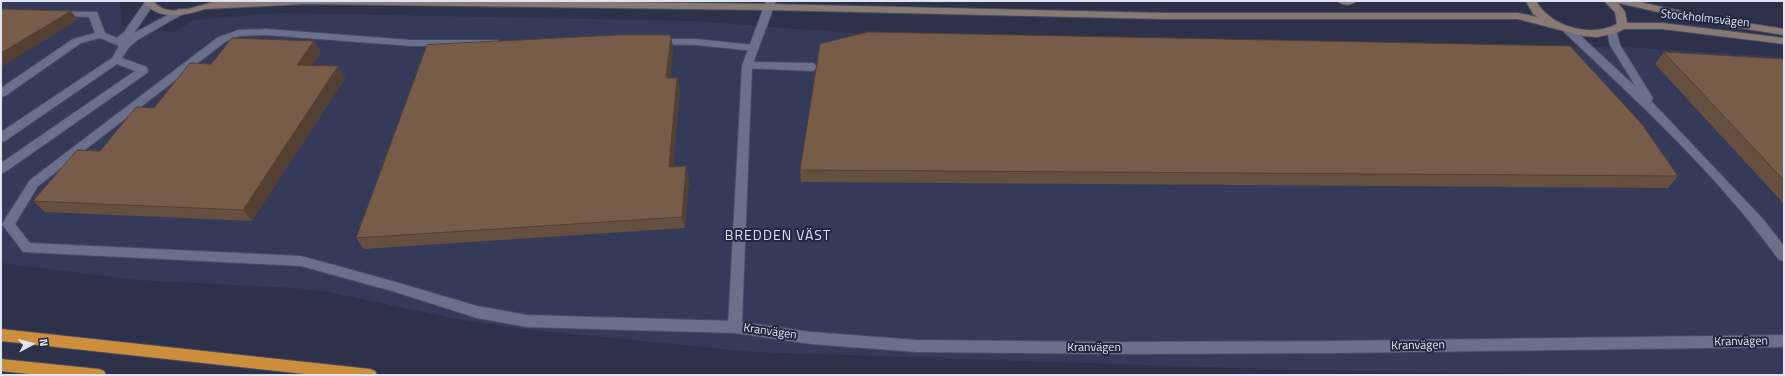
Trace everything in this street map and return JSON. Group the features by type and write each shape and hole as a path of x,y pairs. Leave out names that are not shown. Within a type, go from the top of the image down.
{"highway":[{"path":"1,335 370,375"},
{"path":"1,365 99,375"}],"main road":[{"name":"Stockholmsvägen","path":"206,6 217,1"},
{"name":"Stockholmsvägen","path":"149,2 155,8 163,11 183,11 206,6 307,1 770,4 1164,16 1518,16 1556,25 1568,30 1597,34 1617,29 1662,26 1784,41"},
{"path":"1343,1 1350,1"},
{"name":"Stockholmsvägen","path":"1531,1 1537,12 1556,25"},
{"path":"1609,1 1620,12 1623,18 1617,29"},
{"name":"Stockholmsvägen","path":"1621,1 1703,19 1784,32"}],"street":[{"path":"1,138 116,60 122,44 149,2"},
{"name":"Kranvägen","path":"770,4 747,66 735,327 811,338 924,346 1110,348 1344,347 1784,341"},
{"path":"122,44 183,11"},
{"path":"47,13 93,14 100,35"},
{"path":"1617,29 1615,45 1657,113"},
{"path":"1568,30 1657,113 1759,222 1784,256"},
{"path":"506,42 411,43 266,32 238,34 222,40 34,183 8,224 27,248 301,261 392,286 477,312 527,321 735,327"},
{"path":"1,93 77,42 100,35 122,44"},
{"path":"640,42 696,42 754,48"},
{"path":"1,169 143,70 116,60"},
{"path":"747,66 813,67"}],"shaded area":[{"path":"1,1 120,1 122,26 174,32 194,20 280,13 693,21 865,34 1530,48 1625,47 1784,57 1784,375 1615,375 1295,370 753,352 522,329 451,318 329,292 295,288 137,280 1,263"}],"building":[{"path":"1,9 71,11 1,53"},
{"path":"868,32 1570,46 1641,123 1678,176 800,170 820,44"},
{"path":"617,35 671,35 666,78 677,78 669,167 686,166 682,217 356,238 427,45"},
{"path":"232,38 314,41 297,65 338,66 243,210 33,201 77,150 100,151 136,107 154,108 190,63 211,64"},
{"path":"1664,52 1784,59 1784,180"}],"district":[{"name":"BREDDEN VÄST","path":"778,237"}]}
